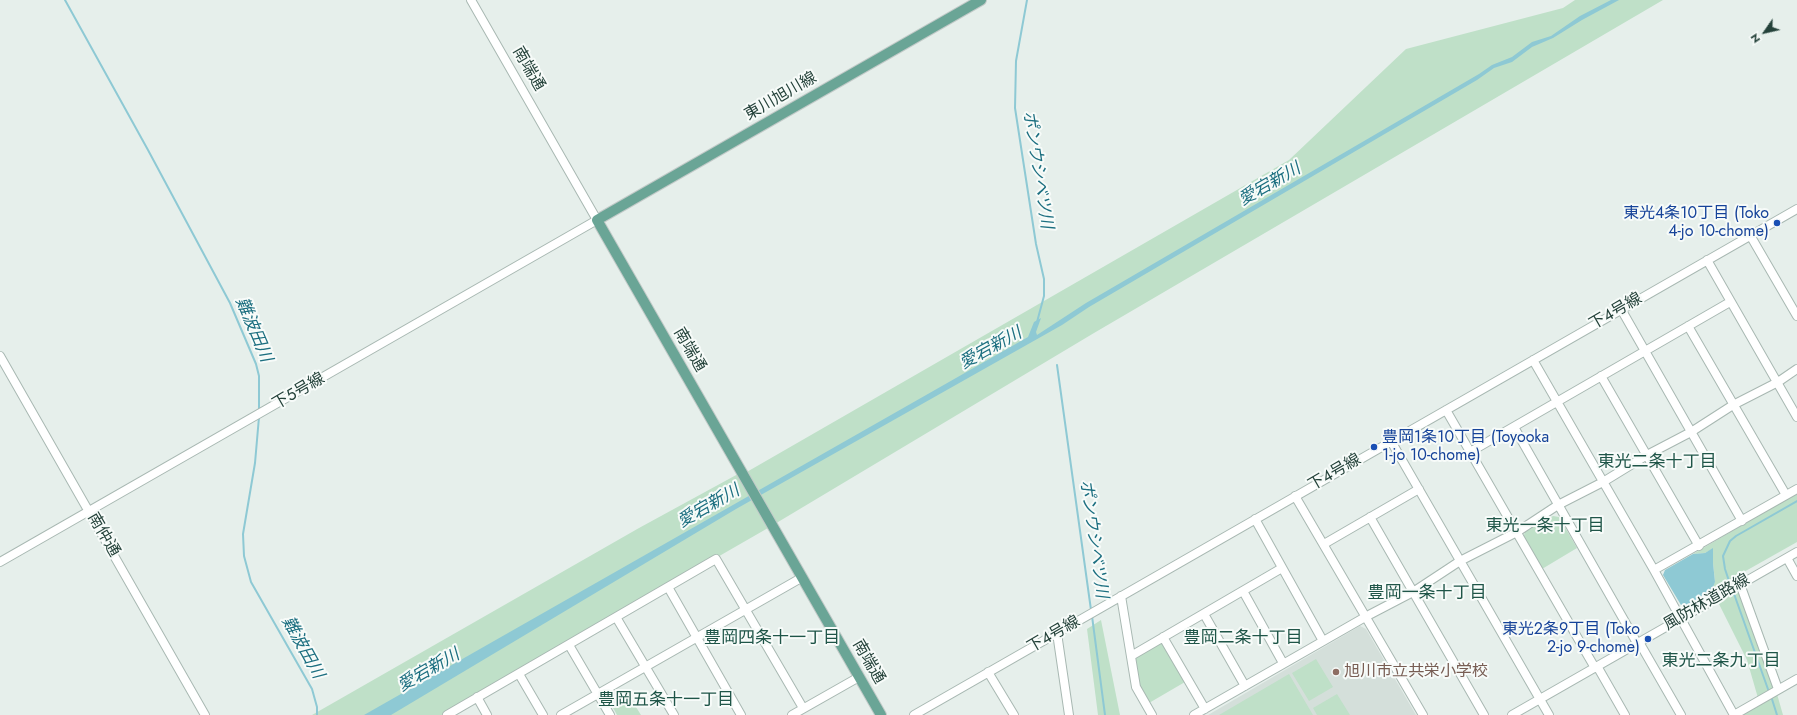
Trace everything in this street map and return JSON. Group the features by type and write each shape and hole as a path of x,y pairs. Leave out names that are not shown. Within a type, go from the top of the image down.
{"main road":[{"name":"東川旭川線","path":"597,220 981,0"},
{"name":"南端通","path":"597,220 801,578 881,715"}],"street":[{"name":"南端通","path":"471,0 597,220"},
{"name":"下4号線","path":"914,715 1796,210"},
{"name":"下5号線","path":"0,562 597,220"},
{"path":"1750,235 1797,316"},
{"path":"1707,260 1797,417"},
{"path":"1470,452 1730,302"},
{"path":"1621,309 1742,521"},
{"path":"1688,326 1786,496"},
{"name":"南仲通","path":"0,356 205,715"},
{"path":"1533,360 1654,570 1734,715 1776,691 1796,683"},
{"path":"1194,715 1366,616 1413,592 1460,561 1517,532 1558,505 1603,482 1647,455 1691,432 1733,405 1778,382 1797,369"},
{"path":"1601,376 1699,546"},
{"path":"1446,410 1625,715"},
{"path":"1514,427 1681,715"},
{"path":"1391,441 1549,715"},
{"path":"1654,570 1699,546 1797,489"},
{"path":"1324,544 1419,490"},
{"path":"1295,496 1423,715"},
{"path":"1370,517 1484,715"},
{"path":"1255,519 1323,641"},
{"name":"風防林道路線","path":"1512,715 1797,552"},
{"path":"1786,558 1797,576"},
{"path":"447,715 716,559 803,708"},
{"path":"1131,656 1282,568"},
{"path":"561,715 801,578"},
{"path":"1737,586 1776,691"},
{"path":"668,588 741,715"},
{"path":"1243,591 1283,663"},
{"path":"1121,596 1136,687 1152,715"},
{"path":"1204,614 1244,686"},
{"path":"616,617 674,715"},
{"path":"1057,633 1069,715"},
{"path":"1163,637 1205,709"},
{"path":"569,645 610,715"},
{"path":"988,672 1014,715"},
{"path":"519,674 543,715"},
{"path":"792,715 859,678"},
{"path":"477,697 487,715"}],"shaded area":[{"name":"旭川市立共栄小学校","path":"1360,626 1366,629 1416,715 1208,715"}],"green space":[{"path":"1575,0 1663,0 1094,333 768,528 443,715 312,715 639,528 738,474 745,473 1289,160 1406,49 1563,8"},
{"path":"1797,493 1797,542 1712,590 1715,581 1713,549 1705,553 1693,554"},
{"path":"1553,516 1559,517 1577,548 1542,569 1523,538 1525,532"},
{"path":"1737,588 1775,689 1758,698 1747,660 1717,600"},
{"path":"1101,620 1120,715 1098,715 1087,629"},
{"path":"1162,642 1185,682 1149,703 1139,687 1134,659"},
{"path":"1316,659 1333,687 1309,701 1292,673"},
{"path":"1289,674 1313,715 1219,715"},
{"path":"1337,694 1350,715 1317,715 1313,708"},
{"path":"1777,694 1783,715 1740,715"},
{"path":"629,696 641,715 617,715 612,706"}],"water":[{"path":"1611,0 1619,0 1553,38 1532,47 1512,62 1494,68 1477,80 1089,307 1062,325 736,509 391,715 364,715 1028,337 1034,322 1041,318 1036,332 1037,335 1086,303 1492,65 1512,57 1532,42 1551,36 1580,16"},
{"path":"1713,548 1715,582 1712,590 1685,606 1681,605 1663,575 1665,570 1693,554 1705,553"}],"waterway":[{"name":"難波田川","path":"65,0 230,303 256,364 259,376 259,411"},
{"name":"ポンウシベツ川","path":"1027,0 1016,61 1015,108 1036,244 1044,279 1044,296 1037,322"},
{"name":"ポンウシベツ川","path":"1057,365 1091,610"},
{"name":"難波田川","path":"259,417 255,463 243,534 244,556 251,582 312,689 317,707 317,715"},
{"path":"1731,587 1725,569 1723,556 1730,541 1736,536 1797,501"},
{"path":"1733,591 1769,692"},
{"name":"ポンウシベツ川","path":"1092,616 1105,715"},
{"path":"1771,696 1777,715"}],"place":[{"name":"東光4条10丁目 (Toko 4-jo 10-chome)","path":"1777,223"},
{"name":"豊岡1条10丁目 (Toyooka 1-jo 10-chome)","path":"1374,447"},
{"name":"東光2条9丁目 (Toko 2-jo 9-chome)","path":"1648,639"},
{"name":"旭川市立共栄小学校","path":"1336,672"}],"district":[{"name":"東光二条十丁目","path":"1657,463"},
{"name":"東光一条十丁目","path":"1545,527"},
{"name":"豊岡一条十丁目","path":"1427,594"},
{"name":"豊岡四条十一丁目","path":"772,639"},
{"name":"豊岡二条十丁目","path":"1243,639"},
{"name":"東光二条九丁目","path":"1721,662"},
{"name":"豊岡五条十一丁目","path":"666,701"}],"water label":[{"name":"愛宕新川","path":"1270,185"},
{"name":"愛宕新川","path":"991,349"},
{"name":"愛宕新川","path":"709,507"},
{"name":"愛宕新川","path":"429,671"}]}
